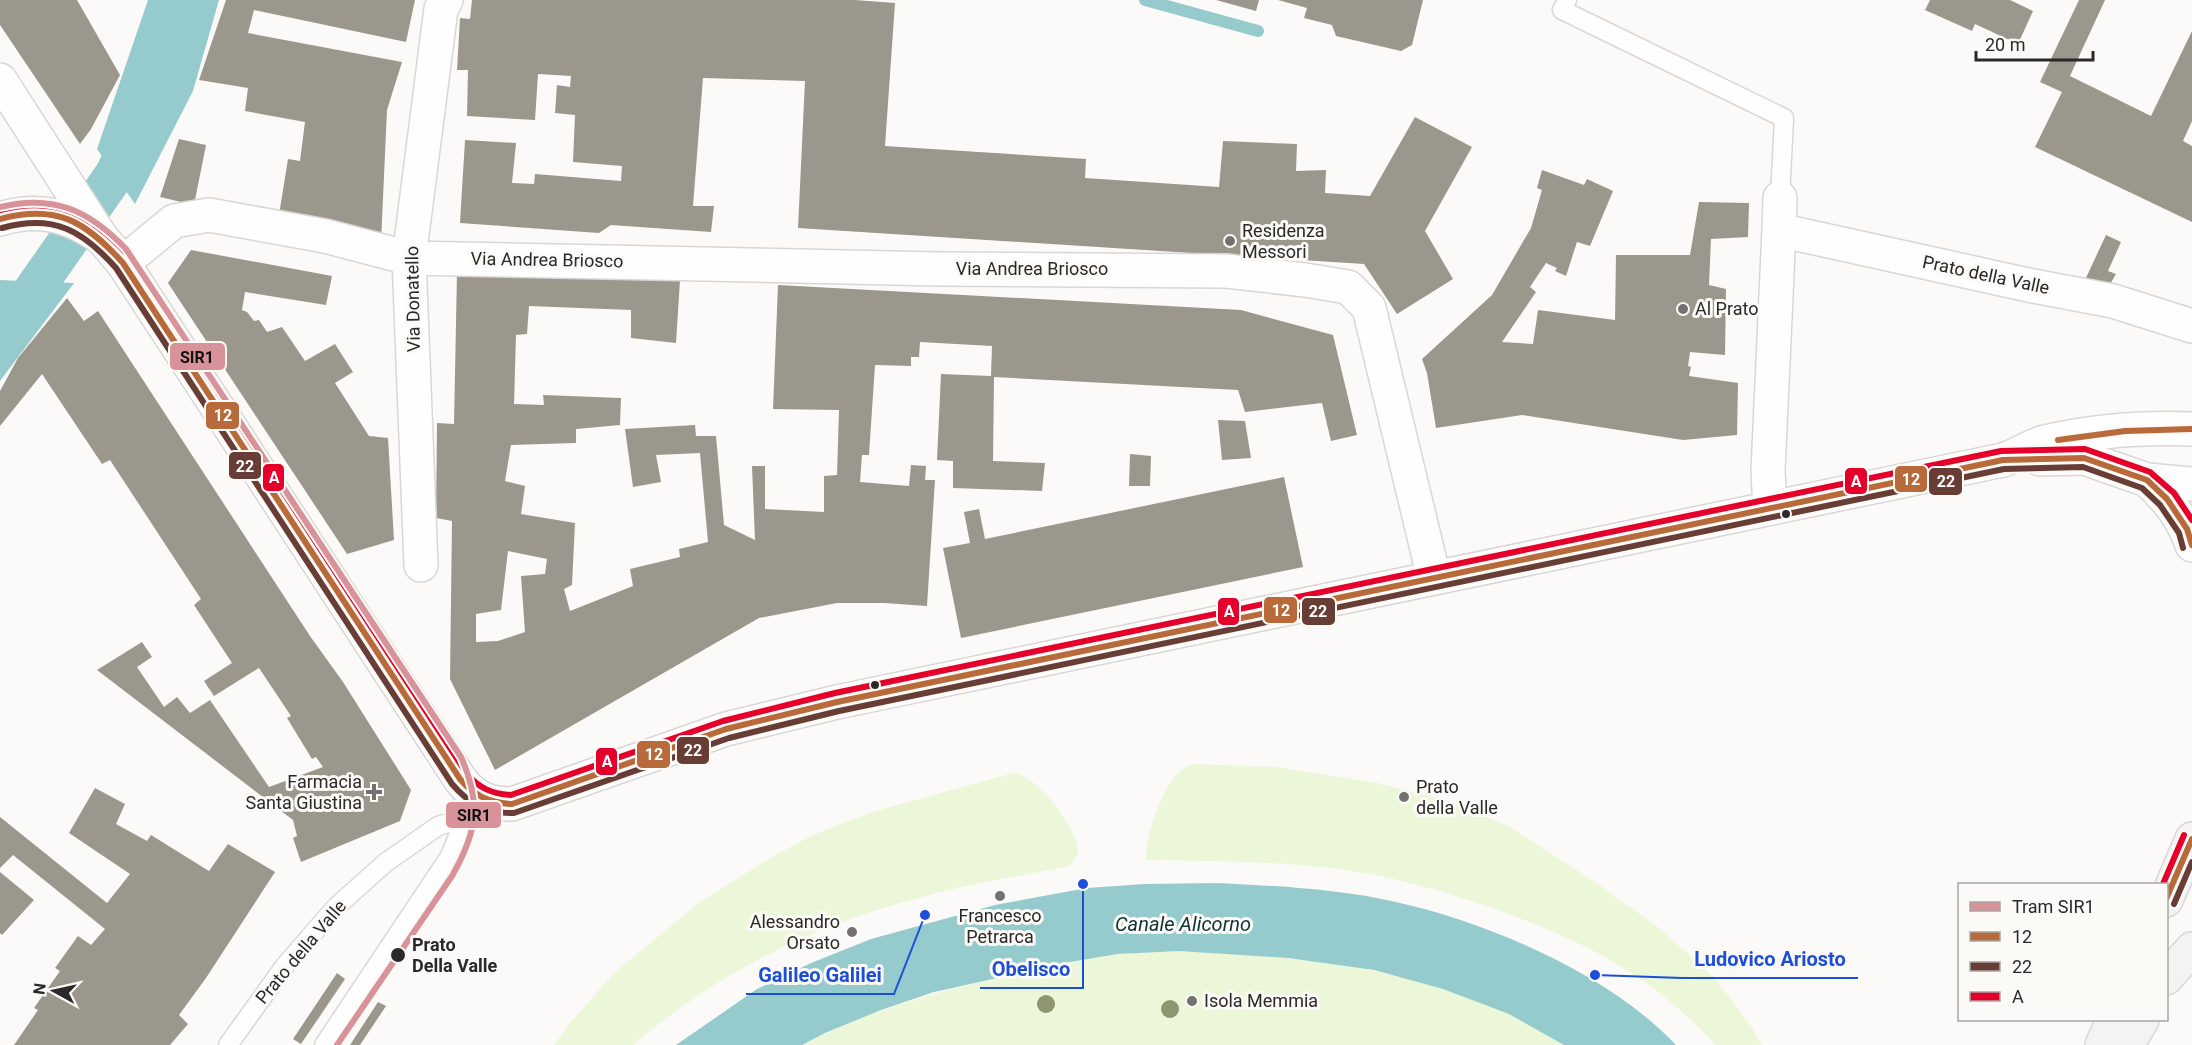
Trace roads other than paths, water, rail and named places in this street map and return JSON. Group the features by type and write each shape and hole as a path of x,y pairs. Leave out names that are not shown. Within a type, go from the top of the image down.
{"street":[{"name":"Via Donatello","path":"421,564 409,258 441,9 446,0"},
{"path":"0,80 460,779 478,798 488,802 512,804"},
{"name":"Prato della Valle","path":"1780,214 2028,285 2113,302 2192,326"},
{"path":"1770,508 1768,471 1780,214"},
{"name":"Via Andrea Briosco","path":"112,250 174,221 209,215 325,236 409,258 1226,271 1348,287 1369,308 1434,578"},
{"path":"15,216 67,218 88,228 112,250"},
{"path":"2132,430 2178,415 2192,403"},
{"name":"Prato della Valle","path":"2003,460 2044,442 2132,430 2192,429"},
{"name":"Prato della Valle","path":"512,804 684,742 750,722 860,697 2003,460 2084,458 2147,480 2192,484"},
{"name":"Prato della Valle","path":"2147,480 2167,499 2187,529 2192,545"},
{"path":"2168,895 2192,838"},
{"path":"2168,976 2192,948"},
{"path":"2102,1045 2113,1021"},
{"path":"2127,1045 2141,1021"}],"lane":[{"path":"1546,0 1564,5 1784,118 1780,214"},
{"path":"324,1045 450,856 463,819 465,800 460,779"},
{"name":"Prato della Valle","path":"228,1045 284,968 335,908 394,857 438,826 512,804"}],"water":[{"path":"148,0 219,0 193,91 135,204 97,149"},
{"path":"0,280 74,283 0,381"},
{"path":"1219,883 1352,894 1396,902 1470,923 1546,955 1583,974 1649,1019 1676,1045 1564,1045 1509,1014 1443,989 1374,970 1288,958 1179,951 1118,954 1070,962 934,992 881,1010 802,1045 676,1045 757,989 811,963 871,939 995,905 1087,888 1145,884"}],"waterway":[{"name":"Canale Alicorno","path":"1145,0 1258,31"},
{"path":"0,338 115,174 138,125"}],"tram line":[{"name":"SIR1","path":"0,207 19,203 37,203 69,208 98,224 126,249 461,757 468,774 472,789 474,818 467,845 460,860 452,876 337,1045"}],"place":[{"name":"Residenza Messori","path":"1230,241"},
{"name":"Al Prato","path":"1683,309"},
{"name":"Farmacia Santa Giustina","path":"374,792"},
{"name":"Prato della Valle","path":"1404,797"},
{"name":"Obelisco","path":"1083,884"},
{"name":"Francesco Petrarca","path":"1000,896"},
{"name":"Galileo Galilei","path":"925,915"},
{"name":"Alessandro Orsato","path":"852,932"},
{"name":"Prato Della Valle","path":"398,955"},
{"name":"Ludovico Ariosto","path":"1595,975"},
{"name":"Isola Memmia","path":"1192,1001"}]}
